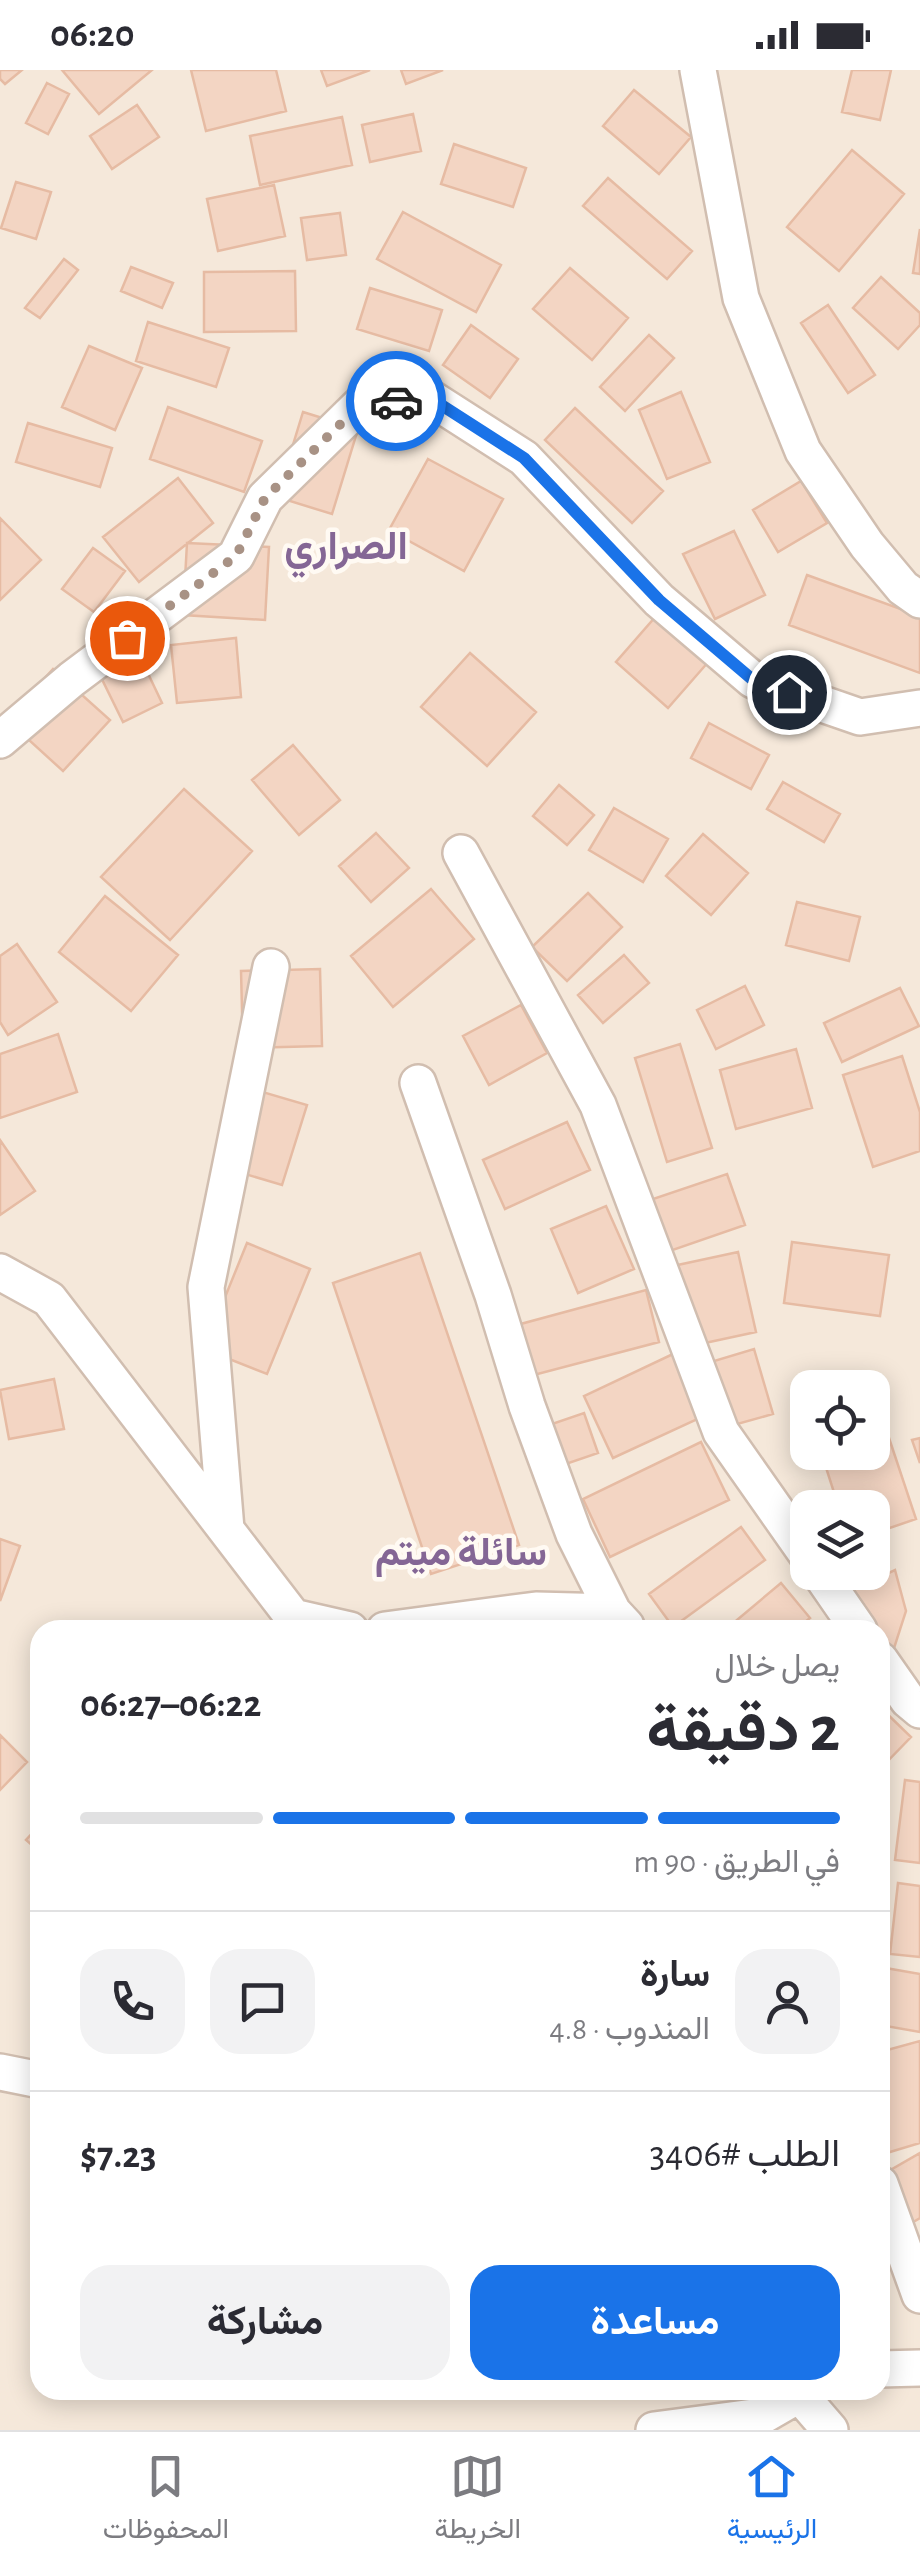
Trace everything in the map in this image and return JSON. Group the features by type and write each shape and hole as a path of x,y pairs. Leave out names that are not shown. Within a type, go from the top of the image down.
{"street":[{"path":"698,70 741,298 803,451 867,544 902,588 920,600"},
{"path":"0,740 72,679 236,556 265,498 363,402 432,399 524,458 659,600 753,680 860,717 920,708"},
{"path":"461,852 598,1105 721,1432 790,1530"},
{"path":"226,1529 206,1287 272,966"},
{"path":"418,1083 574,1534 620,1620"},
{"path":"0,1272 48,1300 293,1617 306,1620"},
{"path":"831,1590 852,1620"},
{"path":"460,1620 536,1610 613,1620"},
{"path":"890,1674 920,1710"},
{"path":"0,2072 30,2078"},
{"path":"890,2222 903,2271"},
{"path":"890,2370 920,2368"},
{"path":"654,2430 749,2423 789,2400"},
{"path":"809,2400 830,2430"}],"shaded area":[{"path":"0,70 920,70 920,2430 0,2430"}],"building":[{"path":"0,70 22,70 5,84 0,79"},
{"path":"62,70 152,70 99,114"},
{"path":"191,70 276,70 286,111 206,131"},
{"path":"321,70 370,70 327,86"},
{"path":"401,70 443,70 406,84"},
{"path":"852,70 891,70 880,120 842,112"},
{"path":"47,83 69,94 48,134 26,123"},
{"path":"634,90 691,137 659,174 603,126"},
{"path":"137,105 159,137 112,169 90,136"},
{"path":"413,114 421,151 370,162 362,125"},
{"path":"342,117 352,165 260,185 250,136"},
{"path":"454,144 526,168 513,207 441,184"},
{"path":"852,150 904,194 839,271 787,227"},
{"path":"608,178 692,251 667,279 583,206"},
{"path":"16,182 51,192 36,239 1,228"},
{"path":"274,185 285,236 218,251 207,199"},
{"path":"403,212 501,265 476,312 377,259"},
{"path":"340,213 346,255 307,260 301,218"},
{"path":"920,229 920,274 913,273"},
{"path":"64,259 78,270 40,318 25,308"},
{"path":"131,267 173,283 162,308 121,291"},
{"path":"570,268 628,318 592,360 533,309"},
{"path":"295,271 296,331 204,332 204,272"},
{"path":"881,277 920,313 920,325 898,349 853,308"},
{"path":"370,288 442,310 429,351 357,329"},
{"path":"828,305 875,375 848,393 801,323"},
{"path":"148,322 229,348 216,387 136,361"},
{"path":"471,325 518,359 490,398 443,365"},
{"path":"649,335 674,358 625,411 600,387"},
{"path":"89,346 142,368 115,430 62,407"},
{"path":"681,392 710,462 667,479 639,410"},
{"path":"168,407 262,441 244,492 150,459"},
{"path":"575,408 663,491 632,523 545,440"},
{"path":"303,412 358,429 332,514 277,497"},
{"path":"28,423 112,448 100,487 16,462"},
{"path":"428,459 503,499 464,571 389,530"},
{"path":"178,478 213,523 139,582 103,537"},
{"path":"801,481 827,523 778,552 753,510"},
{"path":"0,518 41,560 0,600"},
{"path":"734,531 765,595 715,619 683,554"},
{"path":"187,543 269,547 265,620 183,615"},
{"path":"93,548 125,571 94,612 62,589"},
{"path":"807,575 920,616 920,673 789,625"},
{"path":"664,607 717,652 668,708 616,662"},
{"path":"236,638 241,697 177,703 171,645"},
{"path":"133,642 162,703 123,722 93,661"},
{"path":"470,653 536,712 487,766 421,707"},
{"path":"53,669 110,720 63,771 7,720"},
{"path":"709,723 769,755 751,789 691,758"},
{"path":"293,745 340,800 299,835 252,780"},
{"path":"783,782 840,814 824,842 767,809"},
{"path":"559,785 594,815 567,845 533,816"},
{"path":"184,789 252,851 170,940 101,877"},
{"path":"614,808 668,839 643,882 589,850"},
{"path":"376,833 409,868 371,902 339,866"},
{"path":"703,834 748,873 711,915 666,876"},
{"path":"431,889 474,939 393,1007 351,956"},
{"path":"588,893 622,927 567,981 532,947"},
{"path":"105,896 178,955 131,1011 59,952"},
{"path":"797,902 860,917 849,961 786,945"},
{"path":"17,944 57,1002 8,1035 0,1022 0,956"},
{"path":"624,955 649,983 603,1023 578,995"},
{"path":"320,969 322,1046 243,1048 241,971"},
{"path":"745,986 764,1025 716,1049 697,1010"},
{"path":"900,988 919,1026 842,1062 824,1023"},
{"path":"521,1005 547,1053 489,1085 463,1036"},
{"path":"58,1034 77,1092 0,1118 0,1054"},
{"path":"680,1044 712,1148 667,1162 635,1058"},
{"path":"796,1049 812,1108 736,1129 720,1070"},
{"path":"902,1056 920,1112 920,1151 873,1167 843,1075"},
{"path":"249,1088 307,1105 282,1185 225,1168"},
{"path":"567,1122 590,1170 505,1209 483,1160"},
{"path":"0,1140 35,1191 0,1215"},
{"path":"727,1174 745,1225 667,1252 650,1200"},
{"path":"606,1206 634,1269 578,1293 551,1229"},
{"path":"792,1242 889,1255 880,1316 784,1303"},
{"path":"247,1243 310,1269 267,1374 204,1349"},
{"path":"738,1252 756,1332 691,1346 673,1266"},
{"path":"420,1253 519,1545 431,1574 333,1283"},
{"path":"646,1290 659,1342 530,1376 517,1325"},
{"path":"754,1349 773,1414 723,1428 704,1364"},
{"path":"673,1354 702,1417 613,1458 584,1396"},
{"path":"54,1379 64,1429 9,1439 0,1390"},
{"path":"584,1413 598,1453 563,1465 549,1425"},
{"path":"920,1438 920,1463 912,1440"},
{"path":"890,1441 916,1519 890,1528 890,1490 833,1490 827,1470 890,1470"},
{"path":"701,1442 729,1500 610,1557 583,1499"},
{"path":"741,1527 765,1560 683,1620 668,1620 649,1594"},
{"path":"0,1539 20,1546 0,1601"},
{"path":"895,1570 906,1611 890,1661 890,1620 852,1620 837,1597 852,1590 890,1590 890,1572"},
{"path":"781,1583 810,1618 808,1620 737,1620"},
{"path":"890,1717 911,1737 890,1759"},
{"path":"0,1735 27,1762 0,1790"},
{"path":"905,1780 920,1782 920,1863 895,1860"},
{"path":"898,1883 920,1886 920,1957 890,1954"},
{"path":"890,1969 920,1974 920,2032 890,2027"},
{"path":"920,2041 920,2143 890,2152 890,2049"},
{"path":"920,2153 920,2218 903,2228 890,2199 890,2170"}],"way so far":[{"path":"127,638 236,556 265,498 363,402 396,401"}],"district":[{"name":"الصراري","path":"346,547"},
{"name":"سائلة ميتم","path":"461,1553"}],"route":[{"path":"396,401 432,399 524,458 659,600 753,680 789,692"}]}
